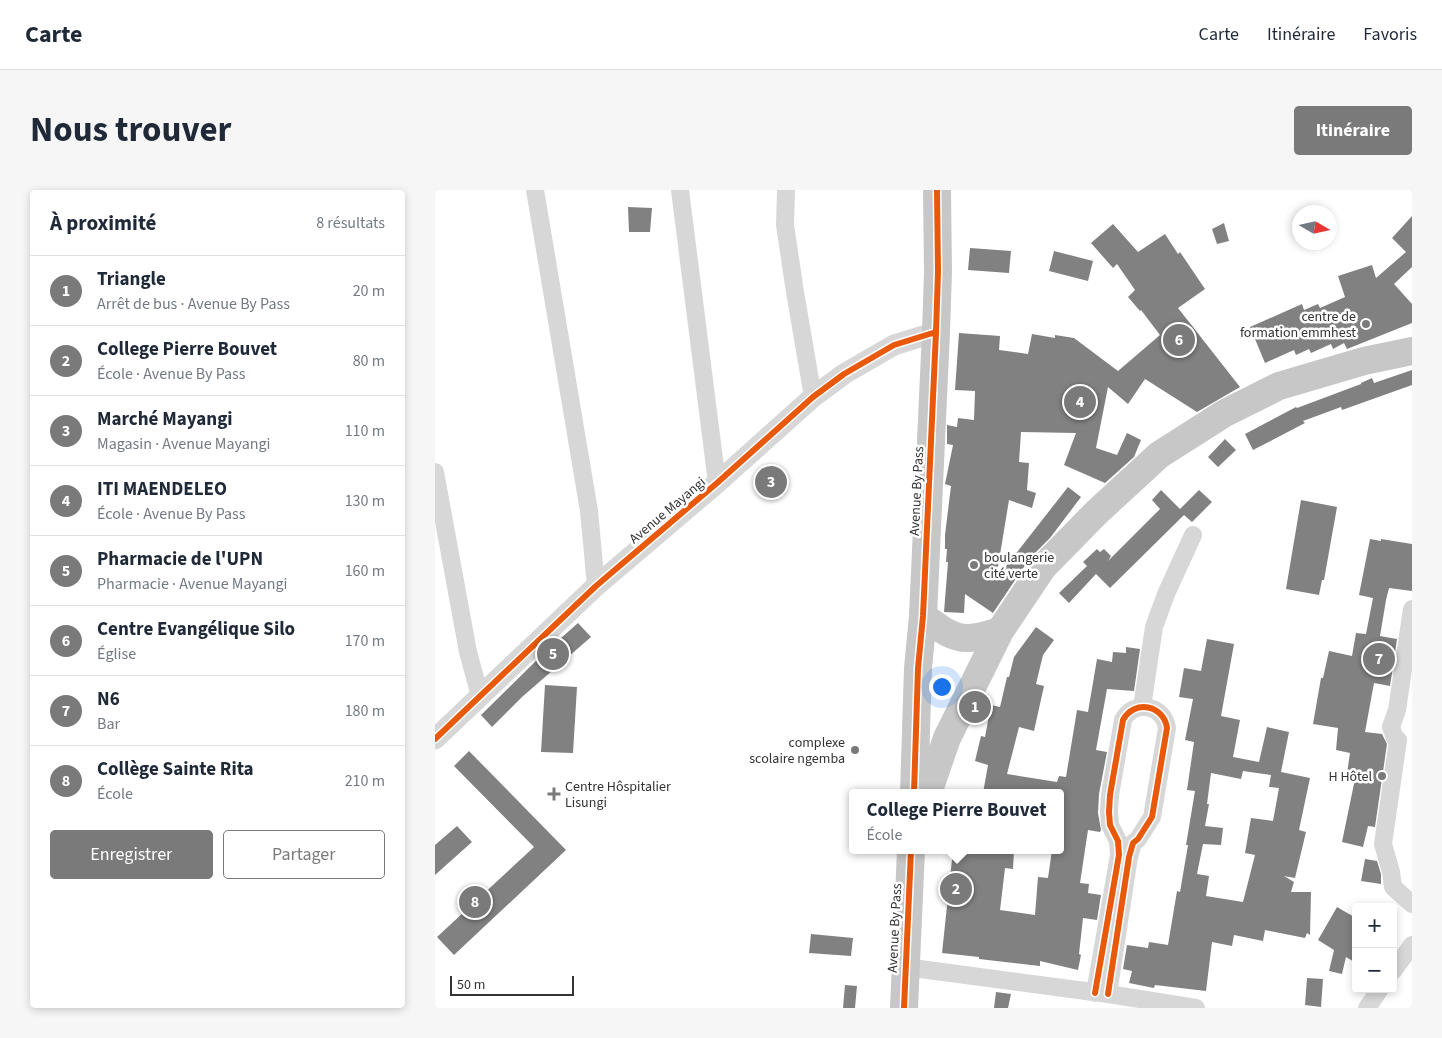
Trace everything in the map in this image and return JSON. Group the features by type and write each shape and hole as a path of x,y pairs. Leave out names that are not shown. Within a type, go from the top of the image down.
{"highway":[{"name":"Avenue By Pass","path":"914,789 917,668 923,616 936,332 938,272 937,190"},
{"path":"929,789 947,738 1000,631 1043,567 1097,512 1159,456 1225,413 1279,386 1364,361 1412,350"},
{"path":"923,616 948,633 958,637 969,638 1000,631"},
{"name":"Avenue By Pass","path":"904,1008 911,854"}],"street":[{"path":"535,190 589,511 596,586"},
{"path":"680,190 717,483"},
{"path":"786,190 785,225 813,396"},
{"name":"Avenue Mayangi","path":"435,739 596,586 717,483 813,396 844,374 893,345 936,332"},
{"path":"435,472 468,652 480,696"},
{"path":"1147,708 1154,627 1166,594 1193,535"},
{"path":"1406,741 1395,738 1391,727 1397,710 1412,609"},
{"path":"1147,708 1163,638"},
{"path":"1102,993 1119,855 1126,842 1141,834 1152,817 1167,728 1163,715 1147,708 1132,710 1123,720 1110,795 1110,825 1126,842"},
{"path":"1406,741 1393,858 1396,870 1403,882 1412,890"},
{"path":"1406,741 1383,844 1393,887 1412,904"},
{"path":"1397,966 1412,946"},
{"path":"905,967 1102,993 1158,1005 1196,1008"},
{"path":"1367,1008 1377,993"}],"building":[{"path":"628,207 652,208 650,232 629,232"},
{"path":"1412,216 1412,267 1394,284 1412,304 1412,323 1347,349 1344,343 1333,349 1331,344 1311,353 1309,349 1296,355 1294,350 1265,363 1250,327 1302,304 1304,310 1318,304 1320,308 1345,297 1338,276 1372,265 1376,278 1406,252 1392,238"},
{"path":"1224,223 1229,241 1217,244 1212,229"},
{"path":"1113,224 1138,252 1165,234 1178,254 1180,252 1205,289 1178,308 1240,387 1197,412 1145,379 1128,404 1108,387 1096,448 1117,455 1127,433 1141,440 1134,457 1105,483 1064,465 1076,433 1021,432 1019,462 1029,463 1027,490 1036,493 1032,508 1009,500 996,579 1068,487 1081,497 1050,538 1030,558 993,613 965,594 964,613 944,612 948,562 946,562 945,535 951,486 945,484 953,445 947,444 947,425 957,427 958,418 974,420 975,391 955,390 959,333 1000,336 999,350 1028,354 1032,334 1055,338 1055,335 1074,338 1118,371 1160,335 1141,310 1128,297 1135,290 1117,264 1113,268 1091,243"},
{"path":"970,248 1011,251 1009,273 968,270"},
{"path":"1054,251 1093,261 1088,281 1049,271"},
{"path":"1412,370 1412,385 1342,410 1341,407 1303,421 1305,423 1253,450 1245,434 1296,407 1361,384 1372,378 1374,383"},
{"path":"1225,439 1236,450 1218,467 1208,457"},
{"path":"1161,490 1180,509 1199,490 1212,502 1192,522 1184,515 1110,588 1096,574 1069,603 1059,593 1087,566 1083,562 1097,549 1100,552 1104,549 1111,556 1108,561 1160,509 1152,500"},
{"path":"1301,500 1337,507 1324,580 1322,580 1319,595 1286,589"},
{"path":"1370,539 1412,544 1412,591 1389,588 1386,600 1380,636 1397,639 1390,686 1374,683 1365,732 1382,734 1387,744 1375,827 1368,826 1363,847 1342,842 1356,774 1347,773 1350,753 1336,750 1338,728 1313,724 1321,678 1323,678 1329,651 1352,656 1356,633 1366,634 1373,598 1359,595"},
{"path":"578,623 591,637 522,697 492,727 481,715 543,654"},
{"path":"1036,627 1054,640 1043,655 1036,684 1044,686 1034,731 1019,727 1007,774 1057,782 1059,776 1066,777 1077,710 1088,712 1097,659 1112,662 1113,652 1126,653 1126,647 1140,649 1134,691 1107,689 1096,750 1107,752 1099,794 1098,813 1101,830 1100,832 1088,830 1080,883 1089,884 1088,893 1101,895 1097,920 1083,918 1079,954 1081,955 1078,970 1040,961 1040,966 942,953 953,854 1014,854 1013,869 1005,868 1000,910 1035,915 1038,877 1048,878 1051,854 1064,854 1064,789 984,789 988,765 975,761 981,736 985,737 991,705 1000,707 1014,657"},
{"path":"1207,639 1234,644 1221,716 1240,720 1233,757 1259,762 1267,727 1289,732 1281,772 1310,778 1299,830 1306,832 1295,878 1284,876 1294,882 1291,892 1311,892 1310,935 1307,933 1305,938 1265,930 1263,941 1234,935 1232,946 1212,942 1206,991 1155,985 1154,988 1129,983 1132,971 1123,969 1127,945 1148,948 1149,942 1168,945 1177,891 1180,892 1195,791 1187,790 1194,742 1185,740 1193,699 1179,697 1184,668 1201,671","holes":["1243,771 1271,775 1269,787 1279,788 1273,821 1251,818 1245,853 1255,855 1243,902 1206,896 1209,876 1197,874 1203,844 1221,845 1223,828 1205,826 1211,773 1241,779"]},
{"path":"545,685 577,687 573,753 541,752"},
{"path":"469,751 566,850 454,955 437,937 534,847 454,766"},
{"path":"457,826 472,842 435,875 435,845"},
{"path":"1365,859 1377,861 1381,874 1381,884 1361,881"},
{"path":"1337,907 1352,916 1352,961 1346,957 1342,974 1329,971 1334,950 1318,940"},
{"path":"811,934 853,938 851,956 809,953"},
{"path":"1307,978 1323,979 1321,1007 1305,1005"},
{"path":"845,985 857,986 855,1008 843,1008"},
{"path":"996,992 1011,994 1008,1008 994,1008"}],"cycle path":[{"path":"914,789 918,668 923,616 936,332 938,272 937,190"},
{"path":"435,739 596,586 717,483 813,397 844,374 894,345 936,332"},
{"path":"1095,993 1119,855 1118,841 1110,825 1110,795 1123,720 1128,713 1141,707 1155,710 1160,714 1165,720 1167,728 1152,817 1138,839 1133,843 1129,857 1108,994"},
{"path":"904,1008 911,854"}],"place":[{"name":"centre de formation emmhest","path":"1366,324"},
{"name":"Centre Evangélique Silo","path":"1179,340"},
{"name":"ITI MAENDELEO","path":"1080,402"},
{"name":"Marché Mayangi","path":"771,482"},
{"name":"boulangerie cité verte","path":"974,565"},
{"name":"Pharmacie de l'UPN","path":"553,654"},
{"name":"N6","path":"1379,659"},
{"name":"Triangle","path":"975,707"},
{"name":"complexe scolaire ngemba","path":"855,750"},
{"name":"H Hôtel","path":"1382,776"},
{"name":"Centre Hôspitalier Lisungi","path":"554,794"},
{"name":"College Pierre Bouvet","path":"956,889"},
{"name":"Collège Sainte Rita","path":"475,902"}]}
